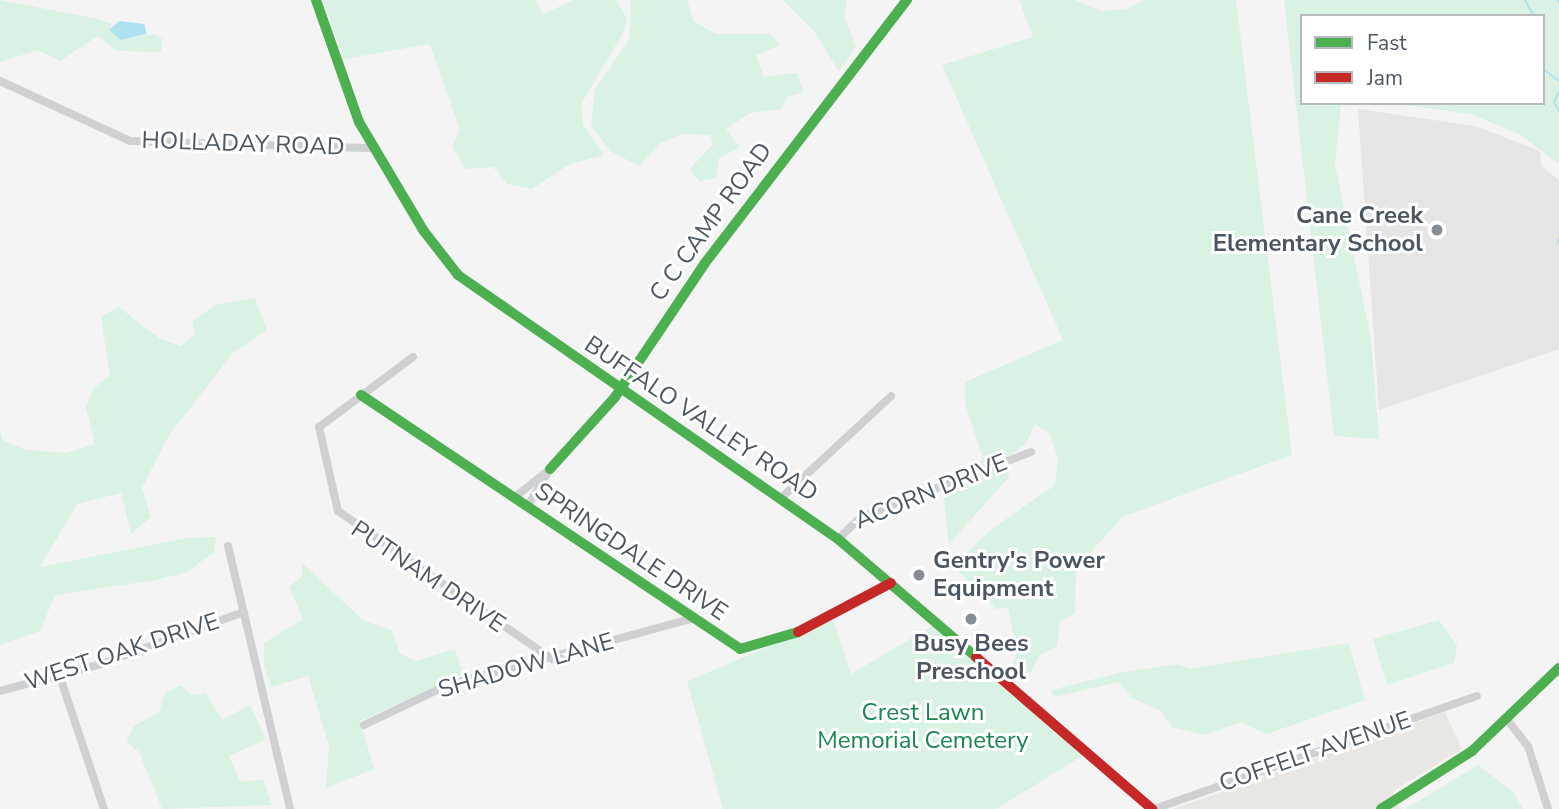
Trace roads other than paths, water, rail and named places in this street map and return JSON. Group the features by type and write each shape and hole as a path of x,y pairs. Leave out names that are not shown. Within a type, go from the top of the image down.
{"street":[{"name":"BUFFALO VALLEY ROAD","path":"316,0 344,89 373,148 458,275 618,390 838,539 1153,809"},
{"name":"C C CAMP ROAD","path":"550,469 618,390 736,220 907,0"},
{"name":"HOLLADAY ROAD","path":"0,81 130,141 373,148"},
{"name":"PUTNAM DRIVE","path":"413,357 319,427 344,520 552,659"},
{"name":"SPRINGDALE DRIVE","path":"362,396 691,619 740,649 824,621 891,583"},
{"path":"781,498 891,396"},
{"name":"ACORN DRIVE","path":"838,539 861,517 1031,452"},
{"path":"514,498 550,469"},
{"path":"527,507 550,469"},
{"path":"228,546 290,809"},
{"name":"WEST OAK DRIVE","path":"0,691 60,677 244,612"},
{"name":"SHADOW LANE","path":"364,725 447,685 552,659 691,619"},
{"path":"1381,809 1509,722 1559,668"},
{"path":"60,677 104,809"},
{"name":"COFFELT AVENUE","path":"1153,809 1477,696"},
{"path":"1509,722 1528,746 1548,809"}],"water":[{"path":"119,21 144,24 147,34 120,40 109,30"}],"waterway":[{"path":"1525,0 1533,14"},
{"path":"1545,70 1559,81"},
{"path":"1559,92 1554,102 1559,111"},
{"path":"1557,244 1559,239"}],"place":[{"name":"Cane Creek Elementary School","path":"1437,230"},
{"name":"Gentry's Power Equipment","path":"919,575"},
{"name":"Busy Bees Preschool","path":"971,619"}],"park label":[{"name":"Crest Lawn Memorial Cemetery","path":"923,727"}]}
